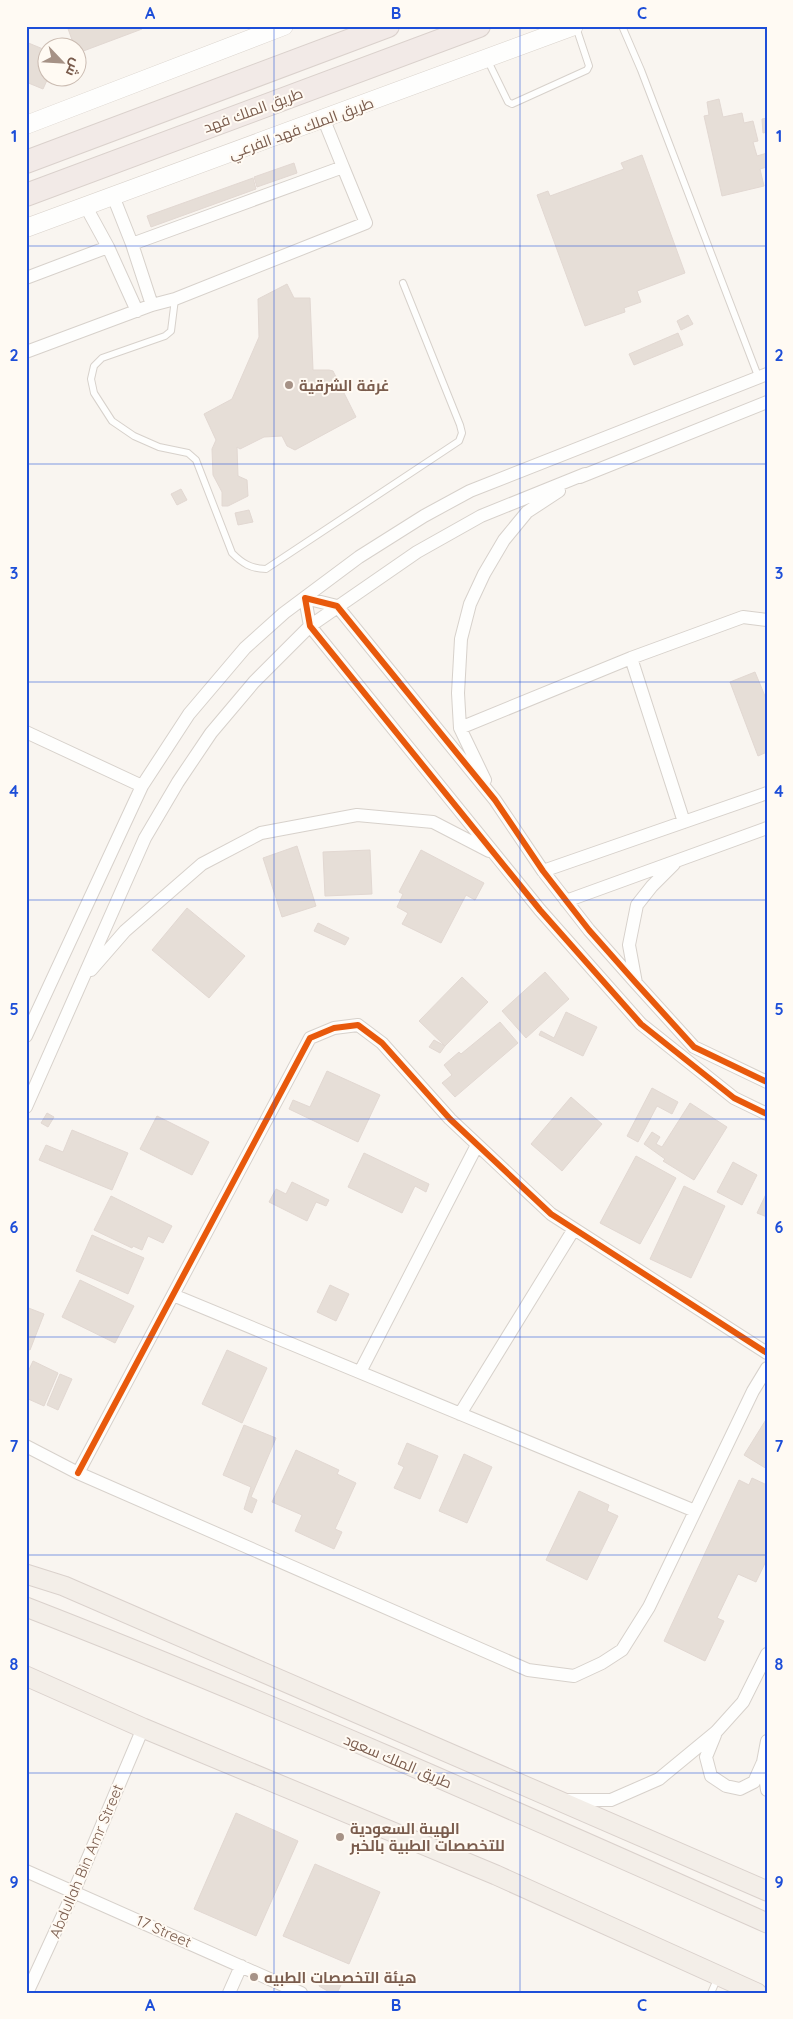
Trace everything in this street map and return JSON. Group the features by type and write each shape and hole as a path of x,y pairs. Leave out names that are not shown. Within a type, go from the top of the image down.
{"highway":[{"name":"طريق الملك فهد","path":"26,162 388,26"},
{"name":"طريق الملك فهد","path":"26,195 479,26"}],"main road":[{"path":"26,125 284,26"},
{"name":"طريق الملك فهد الفرعي","path":"26,228 85,205 324,120 575,26"},
{"path":"26,1574 64,1586 767,1891"},
{"name":"طريق الملك سعود","path":"26,1607 156,1657 525,1816 767,1923"},
{"path":"26,1676 143,1728 496,1875 757,1993"}],"street":[{"path":"26,352 137,310 175,299 366,223 324,120"},
{"path":"132,244 343,167"},
{"path":"113,196 132,244 152,305"},
{"path":"85,205 108,247 137,310"},
{"path":"26,278 108,247"},
{"path":"26,1036 142,786 189,714 245,648 284,613 359,557 424,516 470,491 762,375"},
{"path":"26,1107 145,838 178,782 211,733 248,690 310,626 417,552 481,516 767,402"},
{"path":"495,800 460,728 458,693 461,639 470,604 484,574 504,540 527,512 585,474"},
{"path":"305,598 337,606 495,800 543,871 589,930 694,1047 767,1082"},
{"path":"305,598 310,626 540,910 642,1024 734,1098 767,1114"},
{"path":"460,728 631,658 743,617 767,620"},
{"path":"631,658 684,822"},
{"path":"26,732 142,786"},
{"path":"543,871 767,793"},
{"path":"82,980 125,931 202,864 261,833 357,815 433,822 494,853"},
{"path":"566,901 767,828"},
{"path":"636,983 629,946 637,905 652,886 678,860"},
{"path":"78,1473 310,1038 334,1028 358,1024 382,1043 450,1119 551,1214 767,1353"},
{"path":"360,1372 478,1145"},
{"path":"460,1414 574,1229"},
{"path":"172,1295 696,1511"},
{"path":"26,1446 78,1473 528,1670 574,1676 602,1663 622,1650 649,1607 753,1391 767,1368"},
{"path":"26,1567 64,1586"},
{"path":"561,1800 611,1800 659,1779 716,1732 743,1702 767,1654"},
{"name":"Abdullah Bin Amr Street","path":"27,1993 74,1891 143,1728"},
{"path":"716,1732 706,1757 711,1776 726,1786 740,1789 754,1782 763,1762 767,1742"},
{"path":"763,1762 767,1790"},
{"name":"17 Street","path":"26,1871 301,1993"},
{"path":"229,1993 240,1966"}],"lane":[{"path":"487,59 508,102 512,104 587,70 589,66 575,26"},
{"path":"622,26 762,375"},
{"path":"175,299 171,331 165,336 102,358 94,366 91,378 94,393 112,421 134,436 159,447 188,453 196,460 232,553 241,562 256,569 266,570 459,441 462,434 460,425 403,283"},
{"path":"710,1993 718,1975"}],"building":[{"path":"67,26 141,26 142,29 88,49 88,38 71,38"},
{"path":"26,42 38,47 38,87 26,82"},
{"path":"719,99 723,117 742,113 744,123 753,121 758,141 753,142 757,156 767,153 767,167 760,169 764,186 722,196 704,116 709,115 707,102"},
{"path":"767,118 767,132 763,133 762,119"},
{"path":"642,155 685,273 637,291 641,302 624,308 625,312 585,326 537,195 548,191 550,196 624,169 621,163"},
{"path":"294,163 297,173 257,187 254,177"},
{"path":"253,178 256,189 151,227 147,216"},
{"name":"غرفة الشرقية","path":"287,284 294,298 310,298 313,370 333,371 356,417 295,450 287,446 282,436 264,437 240,449 237,447 238,476 247,480 248,496 228,506 222,506 222,492 213,475 212,449 216,440 204,414 232,399 259,337 258,299"},
{"path":"688,315 693,324 681,330 677,321"},
{"path":"678,333 683,345 634,365 629,354"},
{"path":"181,489 187,500 177,505 171,494"},
{"path":"249,510 253,522 238,525 235,513"},
{"path":"755,672 767,701 767,752 758,756 730,682"},
{"path":"297,846 316,906 282,917 263,858"},
{"path":"370,850 372,894 325,896 323,852"},
{"path":"421,850 484,883 475,900 466,895 441,943 402,924 408,913 397,907 403,894 399,892"},
{"path":"187,908 245,956 209,998 152,950"},
{"path":"318,923 349,938 345,945 314,931"},
{"path":"545,972 569,999 526,1038 502,1011"},
{"path":"462,977 488,1002 445,1046 419,1021"},
{"path":"566,1012 597,1027 583,1056 539,1035 541,1031 554,1038"},
{"path":"500,1022 518,1043 455,1097 442,1083 452,1075 444,1065 459,1052 461,1054"},
{"path":"434,1040 445,1046 440,1053 429,1047"},
{"path":"327,1071 380,1095 358,1142 289,1109 293,1100 310,1107"},
{"path":"652,1088 678,1102 672,1114 657,1106 638,1142 627,1136"},
{"path":"571,1097 602,1124 562,1171 531,1144"},
{"path":"690,1103 727,1127 694,1180 663,1161 665,1159 644,1144 652,1132 660,1137 656,1144 662,1147"},
{"path":"47,1113 54,1117 48,1127 41,1123"},
{"path":"157,1116 209,1142 192,1175 140,1149"},
{"path":"72,1130 128,1153 112,1190 39,1160 46,1145 63,1152"},
{"path":"364,1153 429,1184 426,1192 415,1186 402,1213 348,1187"},
{"path":"636,1156 676,1178 640,1244 600,1223"},
{"path":"733,1162 757,1175 742,1205 717,1192"},
{"path":"292,1182 329,1200 326,1206 316,1202 307,1221 269,1202 276,1189 286,1194"},
{"path":"684,1186 725,1206 691,1278 650,1259"},
{"path":"767,1192 767,1217 757,1213"},
{"path":"111,1196 172,1226 163,1243 148,1236 142,1250 133,1246 132,1248 94,1230"},
{"path":"92,1235 144,1258 128,1294 76,1271"},
{"path":"80,1280 134,1306 115,1343 62,1317"},
{"path":"330,1285 349,1294 336,1321 317,1312"},
{"path":"26,1307 44,1314 30,1350 26,1348"},
{"path":"227,1350 267,1368 242,1423 202,1404"},
{"path":"33,1361 58,1373 44,1406 26,1398 26,1376"},
{"path":"60,1374 72,1379 58,1410 47,1405"},
{"path":"767,1418 767,1469 744,1455"},
{"path":"244,1425 276,1438 251,1497 257,1500 252,1513 244,1509 251,1487 223,1475"},
{"path":"407,1443 438,1456 420,1499 394,1488 404,1467 398,1464"},
{"path":"296,1450 339,1470 337,1474 356,1483 335,1529 342,1532 334,1549 295,1531 302,1515 272,1502"},
{"path":"464,1454 492,1467 467,1523 439,1511"},
{"path":"752,1478 767,1485 767,1559 756,1582 738,1574 717,1618 724,1621 705,1661 664,1641 739,1480 749,1485"},
{"path":"579,1491 609,1505 607,1511 618,1516 587,1580 546,1560"},
{"path":"236,1813 298,1841 256,1936 194,1909"},
{"path":"315,1864 380,1892 349,1964 283,1936"},
{"path":"324,1976 341,1985 337,1993 331,1993 319,1986"}],"cycle path":[{"path":"767,1082 694,1047 589,930 543,871 495,800 337,606 305,598 310,626 540,910 641,1024 734,1098 767,1114"},
{"path":"78,1473 310,1038 334,1028 358,1025 382,1043 450,1119 551,1214 767,1353"}],"place":[{"name":"غرفة الشرقية","path":"289,385"},
{"name":"الهيىة السعودية للتخصصات الطبية بالخبر","path":"340,1837"},
{"name":"هيئة التخصصات الطبيه","path":"254,1977"}]}
